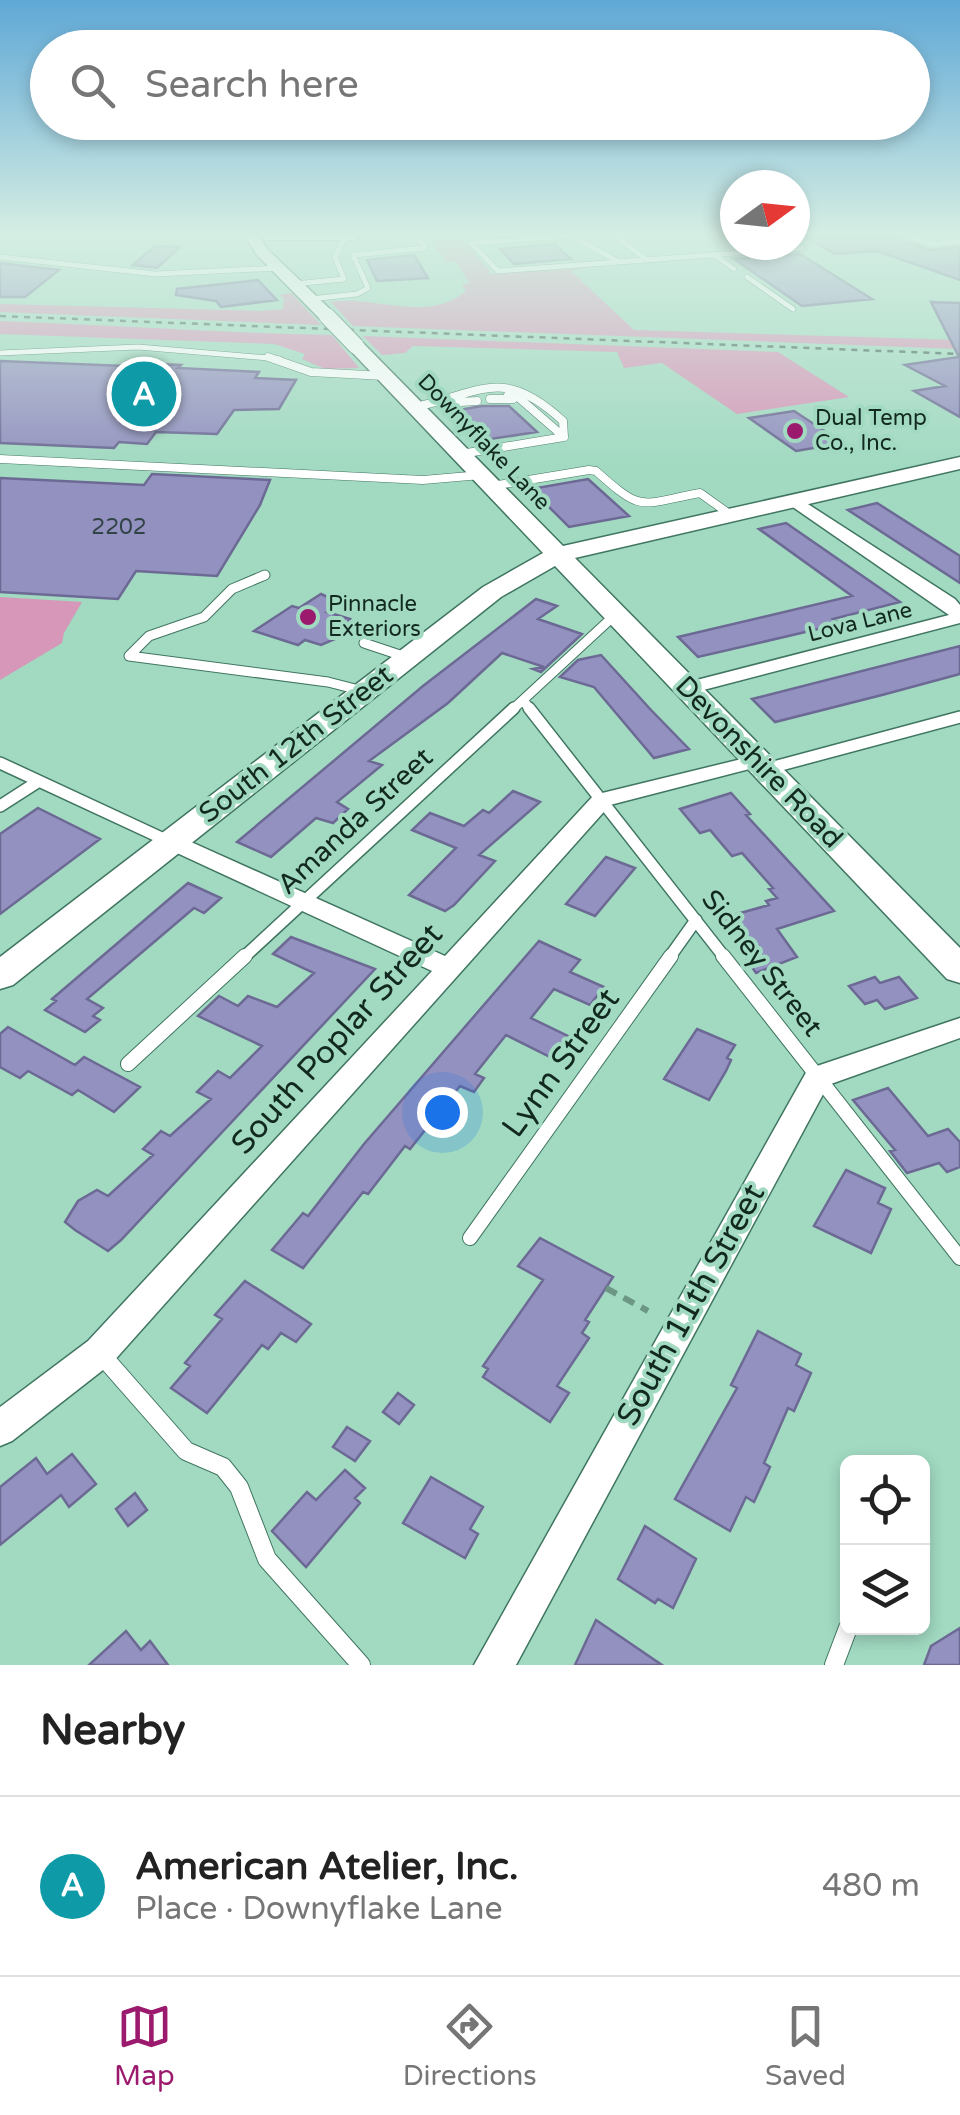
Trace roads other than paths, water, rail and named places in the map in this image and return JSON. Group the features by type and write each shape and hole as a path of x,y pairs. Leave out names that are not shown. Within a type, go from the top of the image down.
{"street":[{"name":"Downyflake Lane","path":"324,313 558,554"},
{"name":"South 12th Street","path":"3,971 492,592 558,554 960,463"},
{"name":"Lova Lane","path":"688,688 960,616 949,603 792,500"},
{"name":"Devonshire Road","path":"558,554 960,970"},
{"path":"602,800 762,765"},
{"name":"South Poplar Street","path":"0,1428 100,1352 602,800"},
{"path":"172,842 448,968"},
{"path":"818,1076 960,1028"},
{"name":"South 11th Street","path":"494,1665 818,1076"}],"lane":[{"path":"0,353 138,347 275,357 312,372 385,376"},
{"path":"439,403 456,394 479,390 529,392 564,420 564,437"},
{"path":"487,396 518,397 564,437"},
{"path":"415,407 473,398"},
{"path":"460,454 564,437"},
{"path":"0,459 423,480 486,481 589,470 632,502 640,504 700,493 728,513"},
{"path":"265,574 232,589 204,617 149,636 129,656 328,682 363,692"},
{"name":"Amanda Street","path":"128,1064 616,614"},
{"path":"364,643 406,658"},
{"name":"Sidney Street","path":"523,700 960,1258"},
{"path":"762,765 960,717"},
{"path":"0,763 172,842"},
{"path":"0,806 38,781"},
{"name":"Lynn Street","path":"470,1238 696,920"},
{"path":"100,1352 160,1427 186,1451 223,1467 240,1487 267,1559 361,1665"},
{"path":"834,1665 845,1635"}],"railway":[{"path":"0,316 960,354"}],"place":[{"name":"American Atelier, Inc.","path":"144,394"},
{"name":"Dual Temp Co., Inc.","path":"795,431"},
{"name":"Pinnacle Exteriors","path":"308,617"}]}
